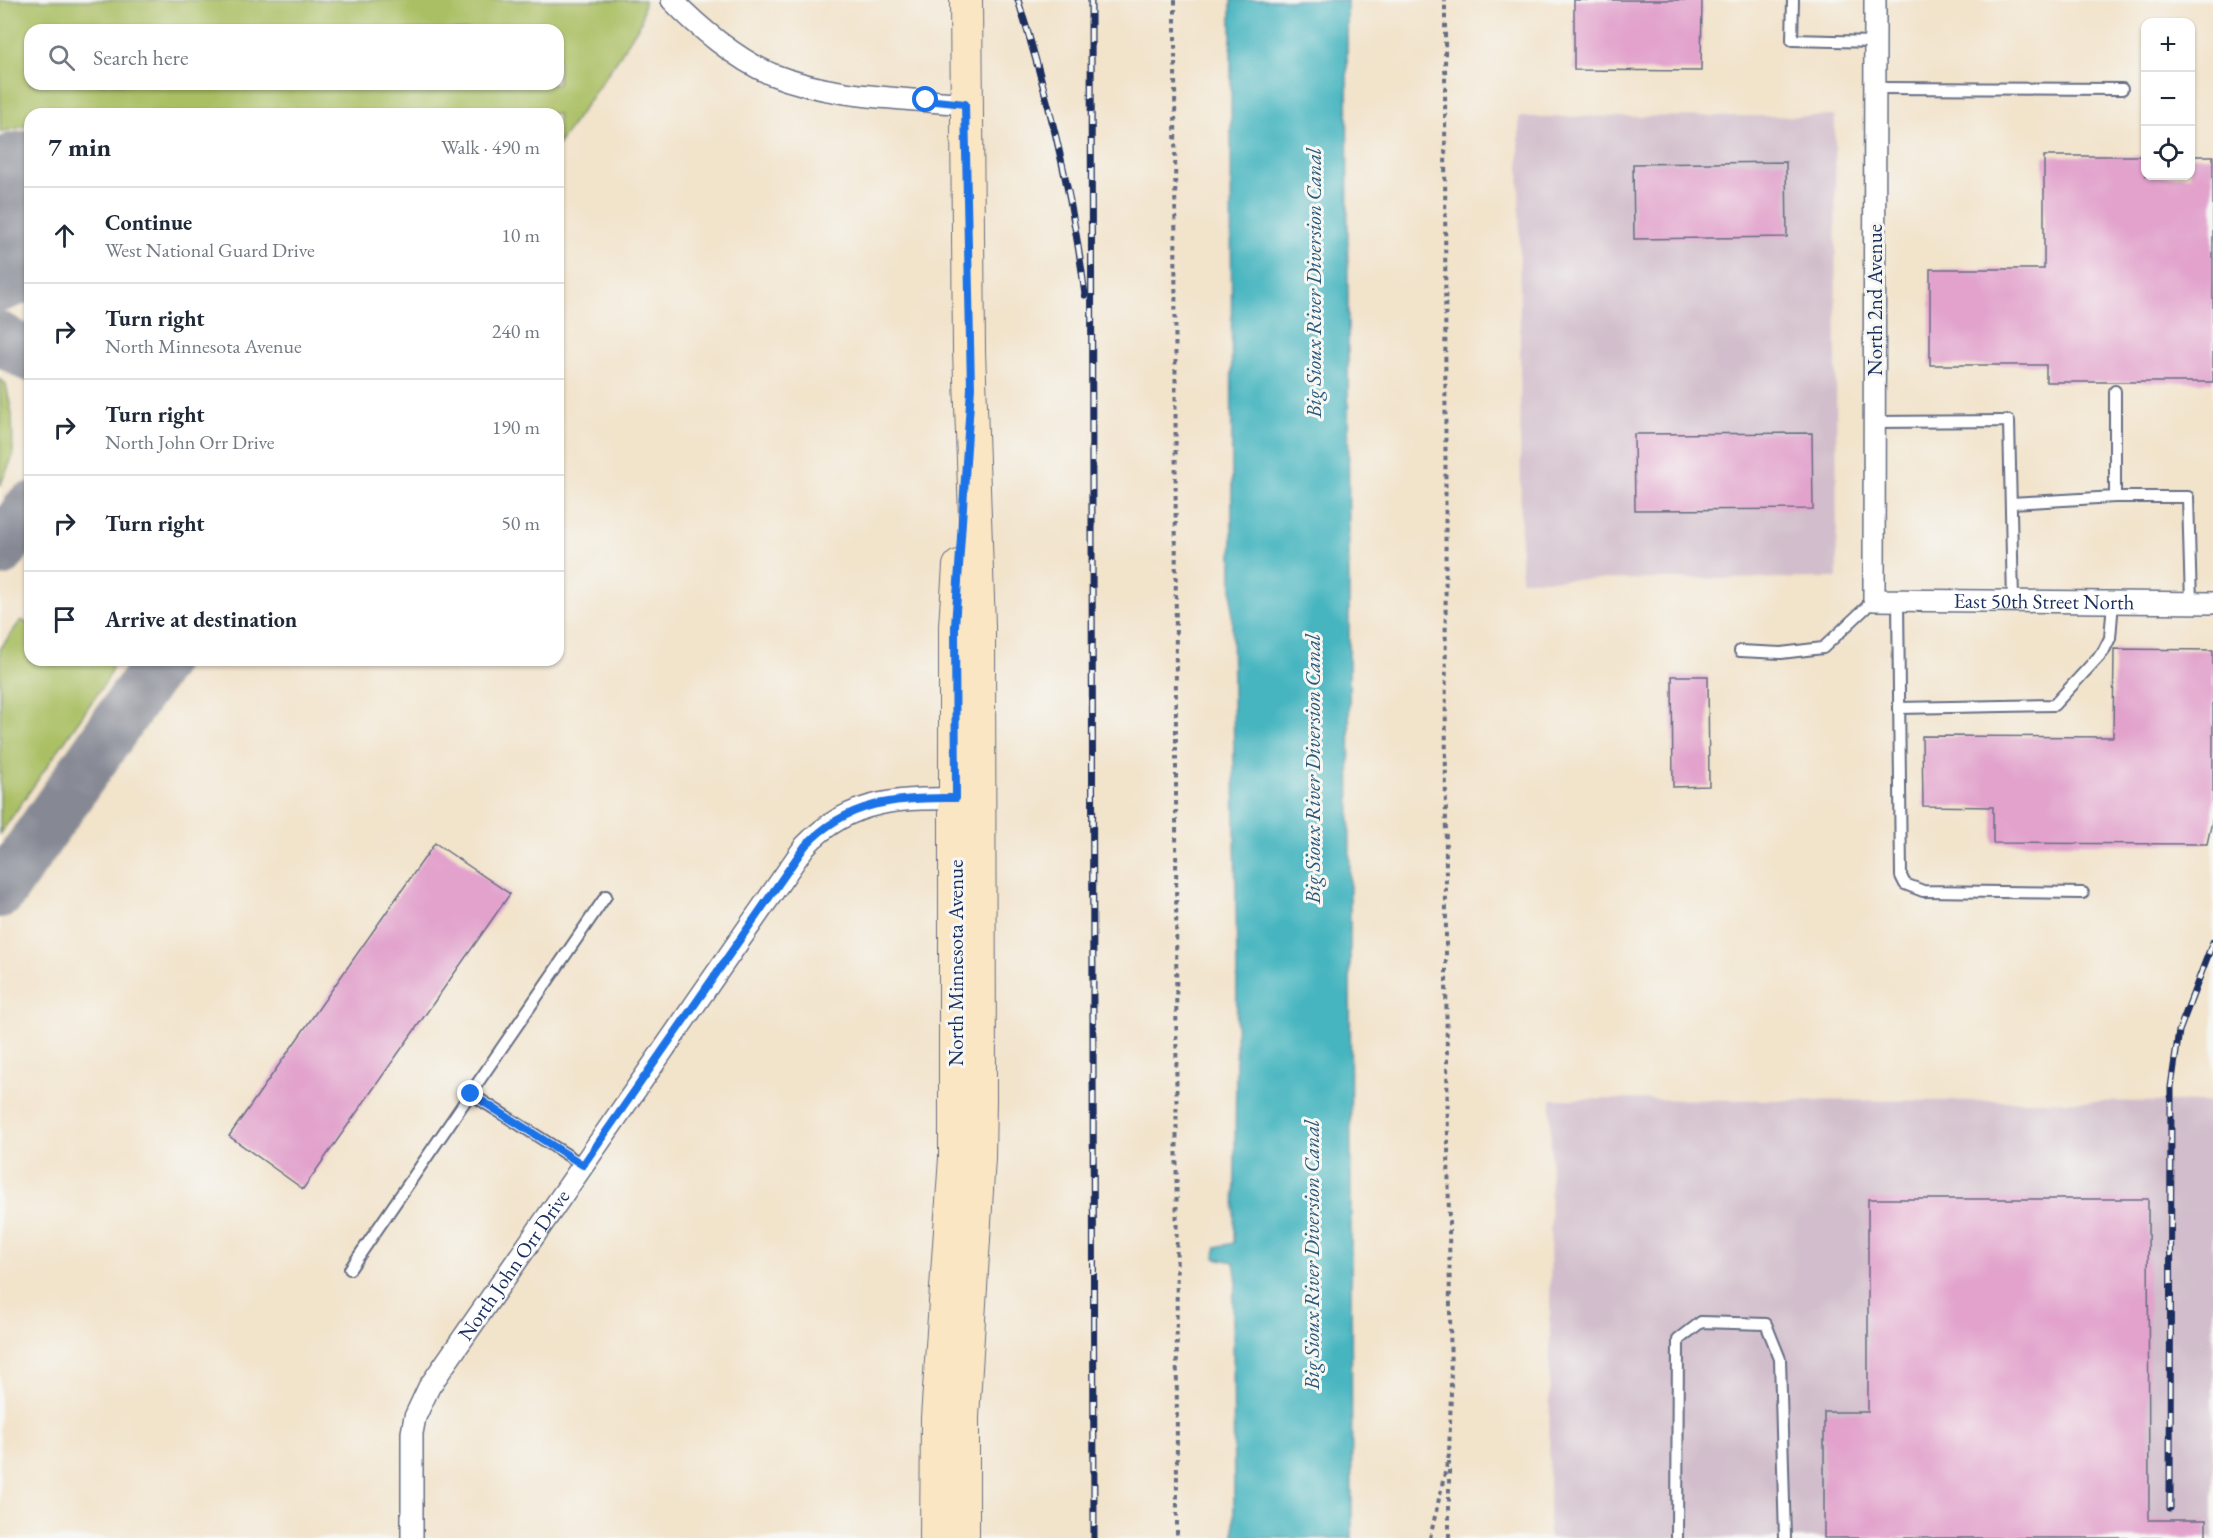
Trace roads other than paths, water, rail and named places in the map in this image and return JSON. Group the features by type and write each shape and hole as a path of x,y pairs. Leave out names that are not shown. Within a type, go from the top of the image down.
{"main road":[{"name":"North Minnesota Avenue","path":"936,1538 937,1418 955,1158 968,799 979,626 965,104 966,0"},
{"name":"North Minnesota Avenue","path":"963,1538 963,1417 979,1146 968,799"}],"street":[{"path":"672,0 739,56 769,73 826,89 965,104"},
{"name":"North 2nd Avenue","path":"1874,600 1875,0"},
{"name":"East 50th Street North","path":"1874,600 2213,603"},
{"name":"North John Orr Drive","path":"412,1538 412,1433 420,1402 805,846 819,831 851,812 875,804 904,799 968,799"}],"lane":[{"path":"1793,0 1792,40 1875,42"},
{"path":"1875,88 2122,89"},
{"path":"2115,391 2115,497"},
{"path":"1874,422 2009,421 2013,601"},
{"path":"2011,503 2115,497 2188,497 2191,603"},
{"path":"1740,651 1781,653 1823,648 1874,600"},
{"path":"1898,600 1901,876 1905,884 1923,891 2083,893"},
{"path":"1899,708 2054,705 2103,652 2110,638 2113,602"},
{"path":"350,1269 606,896"},
{"path":"471,1094 583,1165"},
{"path":"1677,1538 1678,1340 1701,1322 1766,1324 1780,1359 1785,1538"}],"water":[{"name":"Big Sioux River Diversion Canal","path":"1231,0 1347,0 1352,1538 1234,1538 1233,1298 1237,1282 1234,1262 1215,1258 1216,1247 1234,1243 1237,973 1232,620"}],"railway":[{"path":"1018,0 1058,146 1074,220 1085,295"},
{"path":"1091,0 1094,1538"},
{"path":"2170,1508 2171,1087 2179,1031 2213,942"}]}
